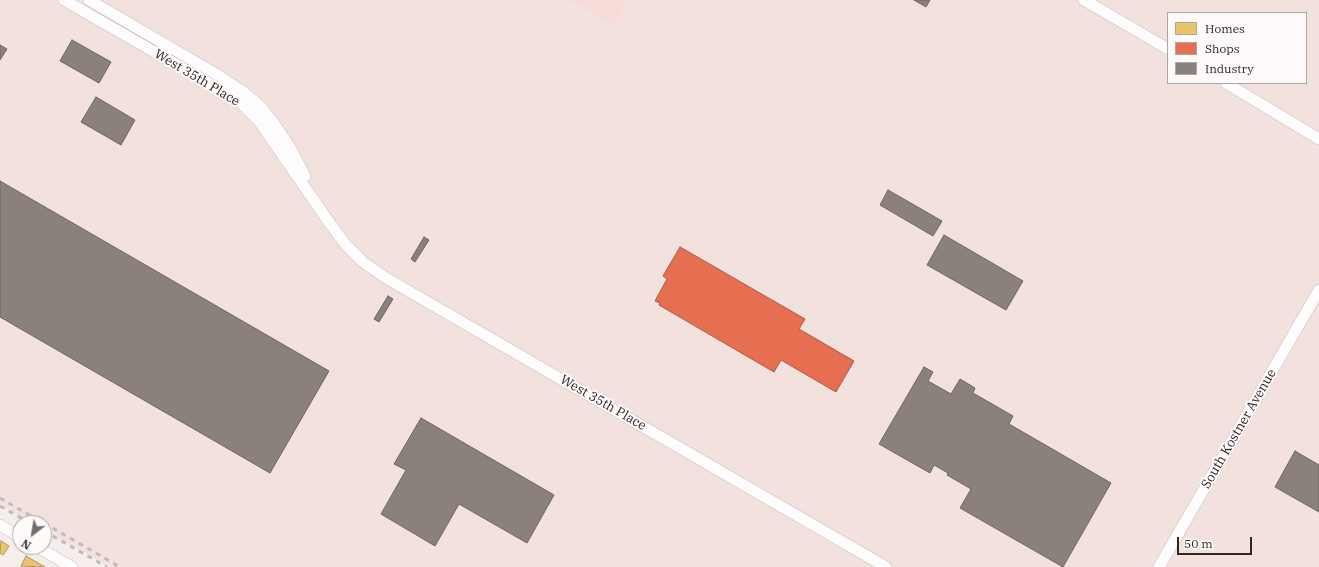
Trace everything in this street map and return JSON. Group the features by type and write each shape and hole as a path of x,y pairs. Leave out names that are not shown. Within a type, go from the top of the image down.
{"street":[{"name":"West 35th Place","path":"64,0 242,104 259,121 346,245 363,262 386,278 886,567"},
{"name":"West 35th Place","path":"90,0 216,74 242,91 260,106 275,125 291,150 331,225"},
{"path":"1084,0 1167,48"},
{"path":"1228,84 1319,139"},
{"name":"South Kostner Avenue","path":"1159,567 1319,290"},
{"path":"0,526 12,533"},
{"path":"50,555 69,566"}],"shaded area":[{"path":"0,0 1319,0 1319,567 110,567 52,534 52,515 18,515 0,505"},
{"path":"569,0 627,0 613,25"}],"building: Homes":[{"path":"1,541 9,546 3,555 0,553"},
{"path":"26,556 45,567 21,566"}],"building: Shops":[{"path":"680,247 805,319 799,329 854,361 836,392 781,360 774,372 659,305 660,303 655,301 667,279 663,276"}],"building: Industry":[{"path":"914,0 930,0 926,7"},
{"path":"72,40 111,62 99,83 60,61"},
{"path":"0,45 7,49 0,60"},
{"path":"96,97 135,120 121,145 81,122"},
{"path":"0,181 329,371 270,473 0,317"},
{"path":"888,190 942,221 933,236 880,205"},
{"path":"944,235 1023,281 1006,310 927,265"},
{"path":"424,237 429,240 415,262 411,259"},
{"path":"388,296 393,299 379,322 374,319"},
{"path":"924,367 933,372 928,381 951,394 960,379 975,388 973,393 1013,416 1009,424 1111,483 1063,567 960,508 971,489 947,475 948,473 934,465 930,473 879,444"},
{"path":"421,418 554,495 527,543 459,504 435,546 381,514 406,470 394,464"},
{"path":"1295,451 1319,465 1319,512 1275,487"}],"railway":[{"path":"0,498 29,515"},
{"path":"0,506 16,515"},
{"path":"52,528 120,567"},
{"path":"52,536 107,567"}]}
